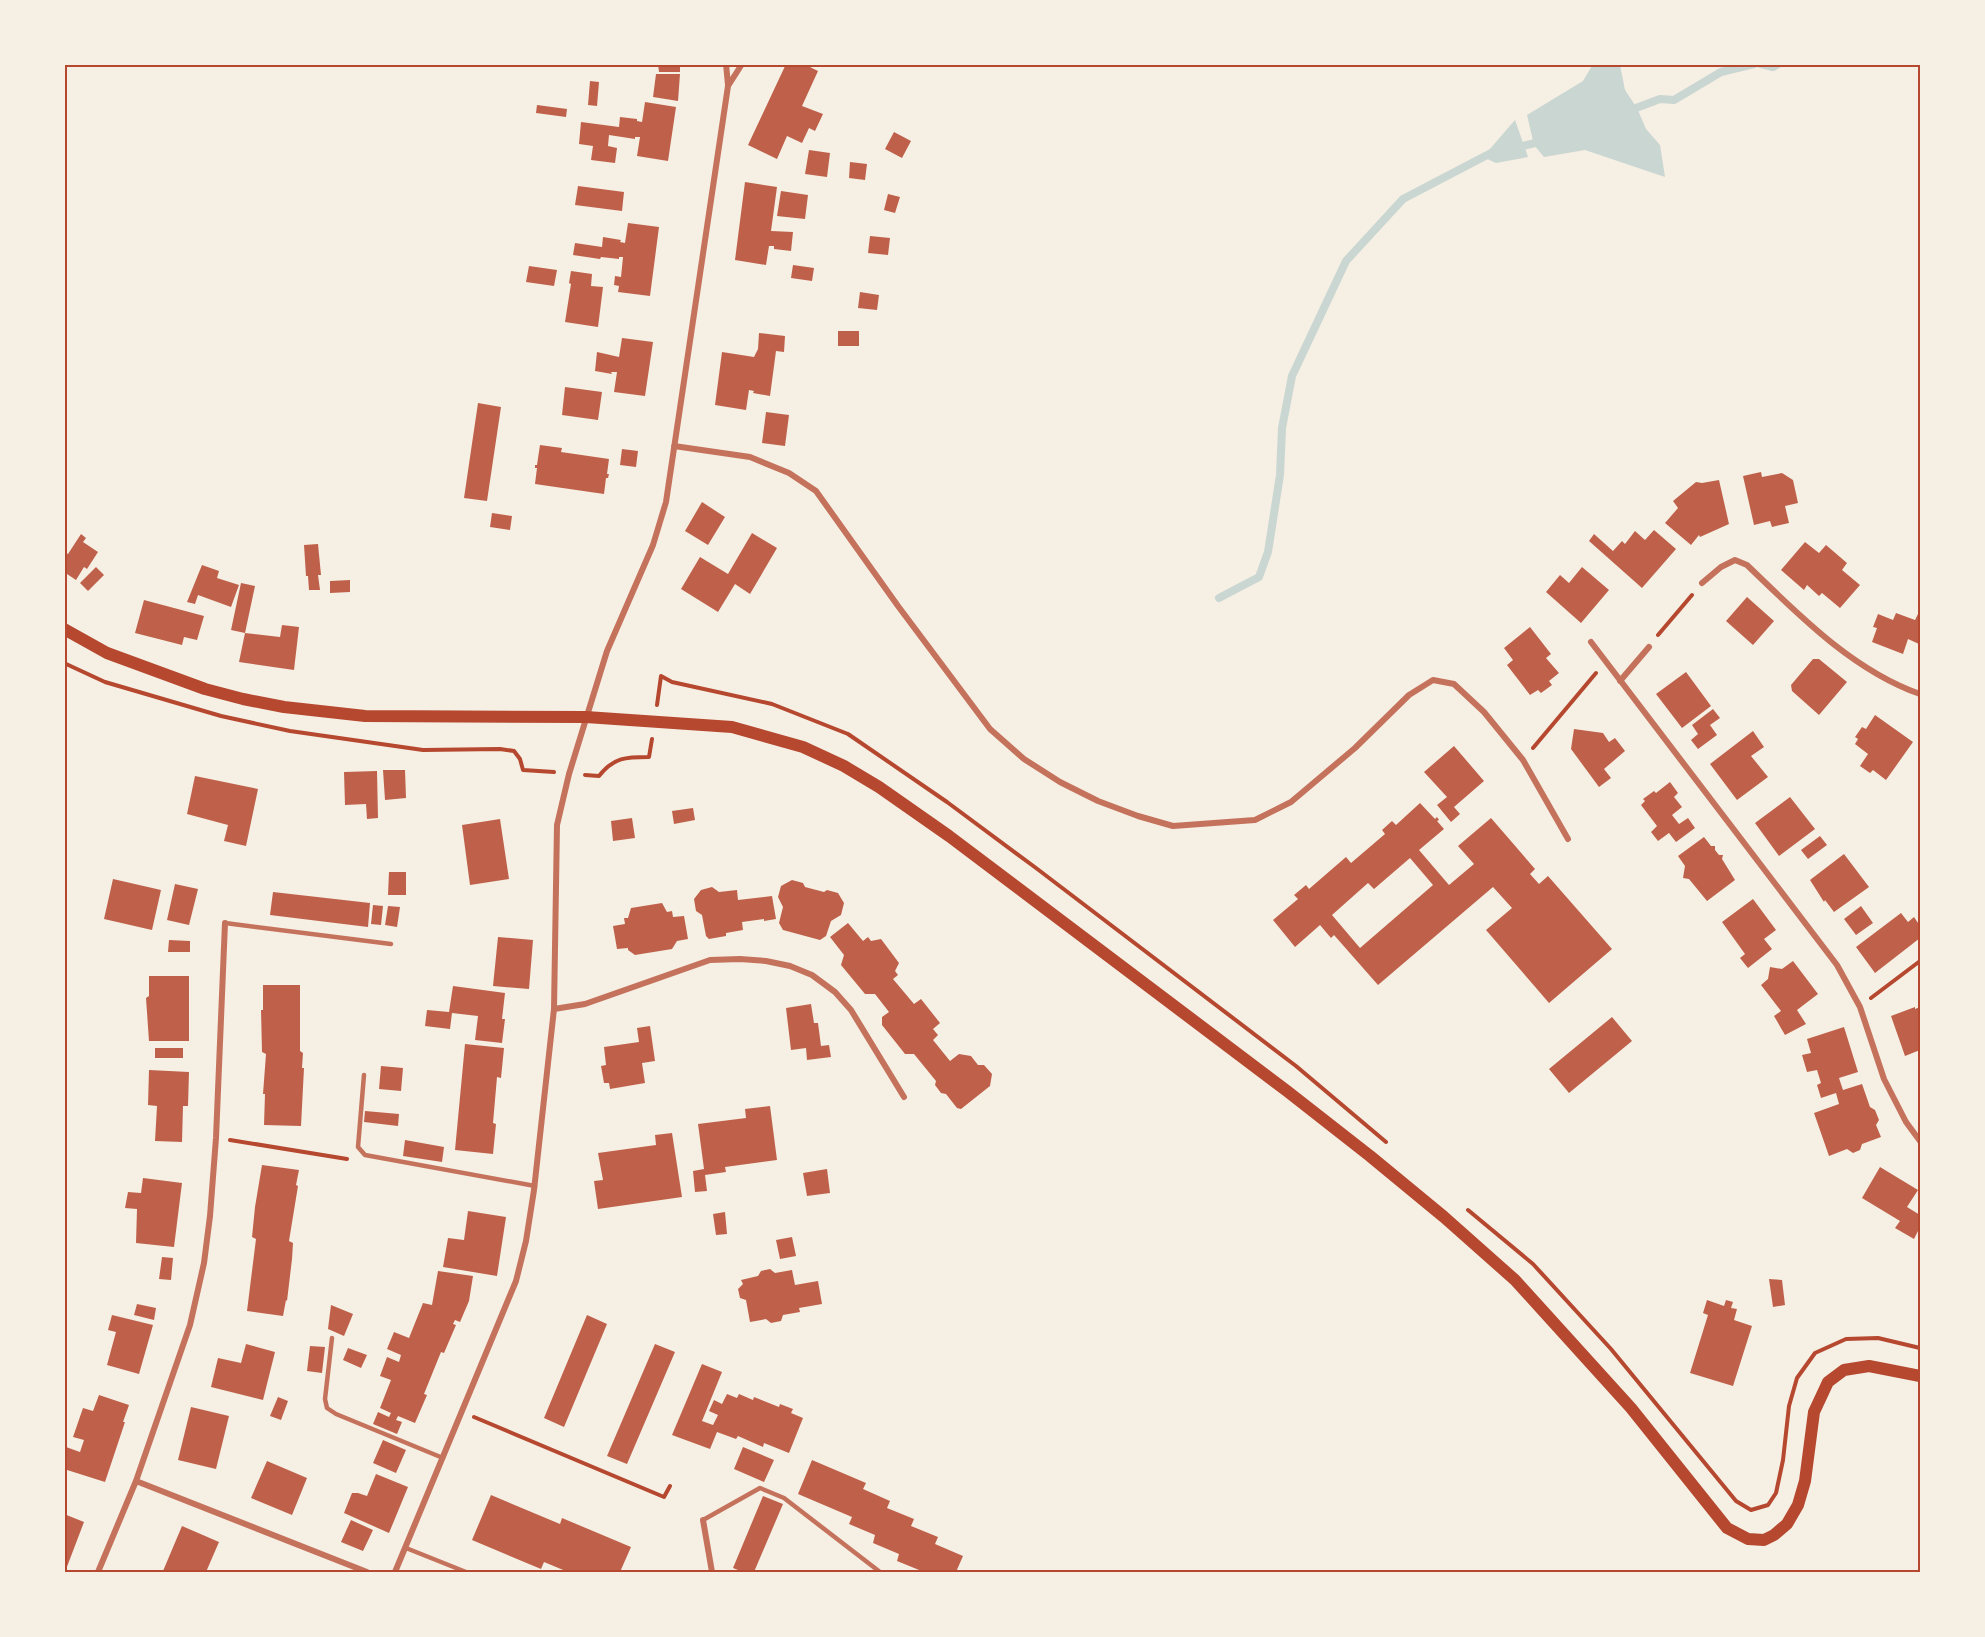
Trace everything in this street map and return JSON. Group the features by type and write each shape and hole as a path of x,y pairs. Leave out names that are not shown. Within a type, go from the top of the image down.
{"main road":[{"path":"64,630 107,653 205,689 284,707 364,716 586,717 732,727 803,747 844,766 950,836 1361,1149 1444,1217 1515,1280 1630,1408 1727,1528 1748,1539 1764,1540 1774,1535 1787,1524 1798,1505 1805,1481 1814,1412 1828,1382 1844,1370 1869,1366 1920,1376"}],"street":[{"path":"395,1572 516,1281 526,1241 535,1186 554,1009 557,825 569,774 607,651 653,545 666,502 728,86 726,64"},
{"path":"728,86 742,64"},
{"path":"674,446 750,457 789,473 816,490 898,606 990,729 1024,759 1051,777 1098,801 1138,816 1173,825 1255,820 1291,802 1355,748 1409,695 1433,680 1454,684 1484,712 1523,760 1568,839"},
{"path":"1702,583 1735,560 1747,565 1806,621 1849,655 1899,686 1920,694"},
{"path":"1591,642 1837,965 1860,1006 1884,1079 1906,1122 1920,1141"},
{"path":"1620,681 1649,647"},
{"path":"99,1572 136,1481 190,1325 204,1263 216,1138 225,923"},
{"path":"554,1009 585,1004 710,960 740,958 790,966 812,975 835,992 851,1010 904,1098"},
{"path":"136,1481 367,1572"},
{"path":"704,1520 712,1572"}],"lane":[{"path":"225,923 391,944"},
{"path":"364,1075 358,1147 365,1155 535,1186"},
{"path":"332,1338 325,1399 327,1408 336,1414 442,1458"},
{"path":"704,1520 760,1488 784,1498 880,1572"},
{"path":"406,1548 466,1572"}],"path":[{"path":"1662,631 1690,597"},
{"path":"1543,736 1594,674"},
{"path":"500,749 514,751 520,759 523,770"},
{"path":"599,776 608,765 620,759 649,757"},
{"path":"1860,1006 1920,960"},
{"path":"462,1412 664,1497 670,1486"}],"shaded area":[{"path":"1593,64 1620,65 1625,90 1637,108 1646,129 1660,145 1665,177 1585,150 1544,157 1534,145 1527,115 1583,81"},
{"path":"1515,120 1528,157 1496,163 1483,157"}],"building":[{"path":"658,64 680,64 680,72 659,72"},
{"path":"786,64 804,64 818,71 802,106 823,114 815,131 809,128 802,143 787,136 777,159 748,145"},
{"path":"656,74 680,74 678,101 653,97"},
{"path":"590,81 599,82 597,106 588,105"},
{"path":"645,102 676,107 668,161 637,156 640,137 635,137 635,139 609,135 608,146 617,148 615,163 591,160 593,146 579,144 581,122 619,127 620,117 637,119 642,122"},
{"path":"537,105 567,109 566,117 536,113"},
{"path":"894,132 911,141 902,158 885,149"},
{"path":"809,150 830,153 827,177 805,174"},
{"path":"850,162 867,164 865,180 849,178"},
{"path":"745,182 777,187 771,231 793,232 791,251 774,249 774,246 769,246 766,265 735,260"},
{"path":"578,186 624,192 622,211 575,205"},
{"path":"781,191 808,195 805,219 777,216"},
{"path":"888,194 900,197 895,213 884,210"},
{"path":"628,223 659,227 650,296 618,292 619,286 614,285 615,276 621,277 623,257 619,259 601,257 600,259 573,255 575,243 602,247 603,237 621,240 620,242 625,243"},
{"path":"870,236 890,238 888,255 868,253"},
{"path":"793,265 814,268 812,281 791,278"},
{"path":"529,266 557,270 554,286 526,282"},
{"path":"571,271 592,274 591,286 603,287 598,327 565,322"},
{"path":"860,292 879,295 877,310 858,308"},
{"path":"838,331 859,331 859,346 838,346"},
{"path":"759,333 785,336 784,352 776,351 770,396 749,390 746,410 715,405 722,352 754,357 758,349"},
{"path":"622,338 653,342 645,396 614,392 617,372 611,372 612,374 595,371 597,352 619,357"},
{"path":"565,387 602,392 598,420 562,415"},
{"path":"478,403 501,407 487,501 464,498"},
{"path":"766,412 789,415 785,446 762,443"},
{"path":"540,445 562,448 561,452 609,459 607,474 609,474 606,478 604,494 535,484 537,468 535,465 537,465"},
{"path":"622,449 638,451 636,467 620,465"},
{"path":"1761,472 1762,477 1782,473 1793,480 1798,503 1785,506 1789,523 1772,527 1770,521 1754,525 1743,476"},
{"path":"1719,480 1729,524 1700,537 1699,535 1691,545 1665,523 1678,508 1673,501 1696,482"},
{"path":"702,502 725,517 708,545 685,531"},
{"path":"492,513 512,516 510,530 490,527"},
{"path":"1654,530 1676,549 1642,588 1589,541 1594,534 1613,551 1622,541 1625,544 1635,531 1645,540"},
{"path":"752,533 777,548 750,594 735,584 718,612 681,589 700,557 728,574"},
{"path":"81,534 86,538 83,542 98,552 87,569 84,567 76,580 67,574 64,577 64,552 68,554"},
{"path":"1805,542 1819,553 1826,545 1847,563 1842,570 1860,585 1840,608 1822,593 1819,596 1807,585 1804,590 1781,570"},
{"path":"318,544 320,590 309,590 304,545"},
{"path":"202,565 219,571 217,578 239,585 231,607 198,595 195,604 187,602"},
{"path":"96,567 104,575 88,591 80,583"},
{"path":"1582,567 1609,590 1581,623 1546,592 1560,575 1569,583"},
{"path":"350,580 350,592 330,593 330,581"},
{"path":"241,583 255,586 245,633 231,630"},
{"path":"1747,597 1774,621 1753,645 1726,621"},
{"path":"144,600 204,616 197,640 184,637 182,645 135,633"},
{"path":"1896,613 1915,620 1918,614 1920,615 1919,644 1908,639 1903,654 1872,642 1877,628 1873,627 1878,614 1893,620"},
{"path":"282,625 299,627 294,670 239,662 245,633 280,637"},
{"path":"1530,627 1551,654 1546,658 1559,673 1549,681 1552,685 1541,693 1538,690 1530,695 1507,665 1513,660 1504,648"},
{"path":"1813,659 1819,659 1847,682 1819,715 1792,691 1791,685"},
{"path":"1686,672 1711,706 1682,728 1656,694"},
{"path":"1713,709 1720,718 1710,725 1717,735 1698,749 1691,740 1698,734 1692,725"},
{"path":"1875,715 1913,742 1886,780 1873,770 1870,773 1860,766 1868,754 1855,744 1858,739 1855,737 1862,727 1866,729"},
{"path":"1574,729 1603,733 1609,742 1615,738 1625,751 1604,769 1611,778 1599,787 1571,749"},
{"path":"1753,731 1764,747 1751,756 1768,777 1737,800 1710,764"},
{"path":"1454,746 1484,781 1454,807 1460,814 1451,822 1437,805 1447,797 1424,772"},
{"path":"383,770 405,770 406,798 385,800"},
{"path":"377,771 378,818 367,819 366,804 345,805 344,772"},
{"path":"195,776 258,789 246,846 224,841 228,825 187,814"},
{"path":"1670,782 1678,793 1674,797 1682,807 1672,815 1679,824 1688,818 1695,828 1676,842 1669,833 1658,841 1651,832 1657,826 1641,805 1645,801 1643,799 1654,791 1656,793"},
{"path":"1790,797 1815,829 1779,856 1755,823"},
{"path":"1420,803 1435,819 1437,817 1439,820 1437,821 1444,829 1419,850 1449,885 1474,864 1458,846 1491,818 1535,869 1530,874 1539,884 1548,876 1612,949 1549,1003 1486,930 1512,908 1493,887 1378,985 1334,935 1331,938 1320,925 1295,947 1273,920 1298,899 1294,895 1306,885 1309,889 1346,857 1351,863 1385,834 1382,830 1392,821 1396,825","holes":["1410,858 1433,885 1360,948 1332,915 1368,883 1374,889"]},
{"path":"693,808 695,820 674,824 672,811"},
{"path":"632,818 635,838 613,841 611,821"},
{"path":"500,819 509,879 470,885 462,825"},
{"path":"1820,836 1827,845 1808,859 1801,850"},
{"path":"1704,837 1711,846 1715,846 1719,855 1723,855 1722,859 1735,880 1707,901 1689,879 1683,878 1685,866 1678,856"},
{"path":"1844,854 1869,887 1834,912 1825,900 1824,902 1810,880"},
{"path":"389,872 406,872 406,895 388,895"},
{"path":"113,879 161,890 152,930 104,919"},
{"path":"792,880 803,883 805,887 838,893 844,903 841,915 831,921 826,936 820,940 783,930 779,923 783,907 778,897 781,886"},
{"path":"175,884 198,889 189,925 167,920"},
{"path":"712,887 719,892 737,890 738,900 772,896 776,919 742,922 743,930 709,939 706,936 702,915 696,911 694,899 701,890"},
{"path":"273,892 370,903 368,927 270,915"},
{"path":"1753,899 1776,930 1764,939 1772,949 1748,968 1740,958 1745,954 1722,922"},
{"path":"662,903 667,912 672,911 673,917 684,916 688,939 677,941 672,949 635,955 628,948 617,949 613,926 625,924 624,918 628,918 631,908"},
{"path":"373,905 383,906 381,925 371,924"},
{"path":"388,906 400,907 397,927 385,925"},
{"path":"1861,906 1873,923 1856,935 1844,919"},
{"path":"1901,913 1908,922 1914,917 1920,926 1920,938 1875,973 1856,947"},
{"path":"848,923 863,941 868,937 871,941 881,939 899,963 895,971 898,975 893,979 914,1004 921,999 940,1023 933,1029 938,1035 933,1040 950,1061 959,1054 971,1056 978,1065 984,1065 992,1074 990,1086 961,1109 957,1108 946,1094 941,1093 935,1085 936,1081 914,1054 905,1054 882,1025 882,1017 889,1012 875,994 865,994 841,965 844,955 830,937"},
{"path":"498,937 533,940 529,989 493,986"},
{"path":"169,940 190,941 190,952 168,952"},
{"path":"1793,961 1818,994 1797,1010 1806,1024 1785,1035 1774,1016 1781,1011 1761,985 1768,979 1770,967 1782,969"},
{"path":"149,976 189,976 189,1041 149,1041 146,998 149,996"},
{"path":"263,985 300,985 300,1051 303,1053 302,1068 304,1068 301,1126 264,1125 265,1094 263,1094 266,1054 262,1052"},
{"path":"453,986 505,993 502,1043 475,1040 478,1016 452,1013 450,1029 425,1026 427,1010 449,1012"},
{"path":"811,1004 814,1023 818,1023 821,1046 829,1045 831,1057 807,1060 806,1048 791,1050 786,1008"},
{"path":"1915,1007 1915,1009 1920,1007 1920,1050 1905,1056 1891,1016"},
{"path":"1612,1017 1632,1041 1569,1093 1549,1069"},
{"path":"650,1026 655,1061 642,1063 645,1083 610,1089 609,1083 604,1083 601,1066 606,1065 604,1047 639,1042 637,1028"},
{"path":"1844,1027 1858,1072 1839,1078 1843,1090 1862,1084 1870,1107 1875,1110 1879,1120 1876,1125 1881,1137 1862,1144 1860,1150 1853,1153 1847,1149 1829,1156 1814,1113 1839,1104 1836,1093 1821,1098 1817,1085 1821,1083 1817,1070 1807,1072 1802,1055 1811,1053 1807,1039"},
{"path":"465,1044 504,1048 501,1078 497,1077 493,1154 455,1150"},
{"path":"155,1048 183,1048 183,1058 155,1058"},
{"path":"381,1066 403,1068 401,1091 379,1089"},
{"path":"149,1070 189,1072 188,1106 183,1106 182,1142 155,1141 157,1106 148,1105"},
{"path":"770,1106 777,1160 725,1167 726,1172 705,1175 707,1191 695,1192 693,1171 704,1169 698,1124 746,1118 745,1109"},
{"path":"365,1111 399,1114 398,1126 364,1122"},
{"path":"672,1133 682,1197 598,1209 594,1181 603,1180 598,1153 656,1145 655,1135"},
{"path":"405,1140 444,1147 442,1162 403,1156"},
{"path":"262,1165 299,1170 289,1241 293,1243 292,1259 283,1316 247,1311 256,1239 252,1237 255,1207"},
{"path":"1880,1167 1918,1190 1907,1207 1920,1215 1920,1227 1914,1239 1895,1228 1900,1221 1862,1198"},
{"path":"827,1169 830,1193 807,1196 803,1173"},
{"path":"143,1178 182,1183 174,1247 136,1243 137,1209 125,1208 128,1192 141,1193"},
{"path":"468,1211 506,1217 497,1276 443,1267 448,1238 464,1240"},
{"path":"725,1212 727,1234 716,1235 713,1214"},
{"path":"792,1237 796,1256 780,1259 776,1240"},
{"path":"162,1257 173,1258 171,1280 159,1279"},
{"path":"770,1269 775,1273 792,1270 795,1285 818,1281 822,1304 799,1308 800,1312 783,1315 781,1321 771,1323 766,1319 750,1322 746,1300 740,1298 738,1289 743,1284 741,1280 758,1276 761,1271"},
{"path":"438,1271 473,1276 469,1301 460,1322 455,1320 453,1324 456,1325 444,1353 441,1352 415,1423 398,1416 396,1420 402,1422 397,1434 373,1424 378,1412 389,1417 391,1413 380,1408 391,1380 380,1376 387,1357 399,1362 401,1355 387,1349 394,1332 409,1338 423,1303 432,1305"},
{"path":"1769,1279 1782,1280 1785,1305 1773,1307"},
{"path":"1707,1300 1724,1306 1726,1300 1733,1302 1731,1308 1737,1309 1734,1320 1752,1326 1733,1386 1690,1373 1708,1315 1703,1313"},
{"path":"137,1304 156,1308 154,1320 134,1315"},
{"path":"331,1305 353,1314 344,1336 328,1329"},
{"path":"112,1315 153,1325 139,1374 107,1365 116,1332 108,1330"},
{"path":"587,1315 607,1324 564,1427 544,1418"},
{"path":"246,1344 275,1352 263,1400 211,1387 218,1358 241,1363"},
{"path":"655,1344 675,1352 627,1464 607,1456"},
{"path":"310,1346 325,1347 322,1373 307,1371"},
{"path":"348,1348 367,1355 361,1368 343,1360"},
{"path":"702,1364 722,1372 702,1421 713,1425 718,1415 709,1411 714,1400 722,1404 727,1394 737,1398 739,1394 753,1400 754,1397 779,1407 780,1404 793,1409 791,1413 803,1418 789,1453 764,1443 763,1447 738,1436 736,1439 717,1432 710,1449 672,1435"},
{"path":"99,1395 129,1405 105,1482 64,1469 66,1447 80,1452 84,1440 73,1437 83,1408 93,1411"},
{"path":"278,1397 288,1401 281,1420 270,1416"},
{"path":"191,1407 229,1416 216,1469 178,1460"},
{"path":"383,1440 406,1450 396,1473 373,1463"},
{"path":"743,1447 774,1460 764,1482 734,1469"},
{"path":"812,1460 866,1483 863,1489 890,1501 887,1508 914,1519 911,1526 938,1537 935,1544 963,1556 956,1572 924,1572 897,1561 899,1554 873,1543 875,1535 849,1524 852,1517 798,1494"},
{"path":"267,1461 307,1478 292,1515 251,1498"},
{"path":"376,1474 408,1487 389,1533 344,1513 352,1493 367,1496"},
{"path":"491,1495 560,1524 562,1518 631,1547 620,1572 568,1572 544,1562 541,1569 472,1540"},
{"path":"763,1496 783,1504 754,1572 737,1572 738,1570 733,1568"},
{"path":"64,1514 84,1522 65,1572 64,1572"},
{"path":"351,1520 373,1530 363,1551 341,1542"},
{"path":"182,1526 219,1542 206,1572 163,1571"}],"waterway":[{"path":"1628,111 1660,99 1674,100 1721,72 1754,64"},
{"path":"1761,64 1773,67 1778,64"},
{"path":"1514,148 1544,141"},
{"path":"1219,598 1259,577 1268,552 1280,475 1282,428 1292,376 1346,261 1403,199 1491,153"}]}
